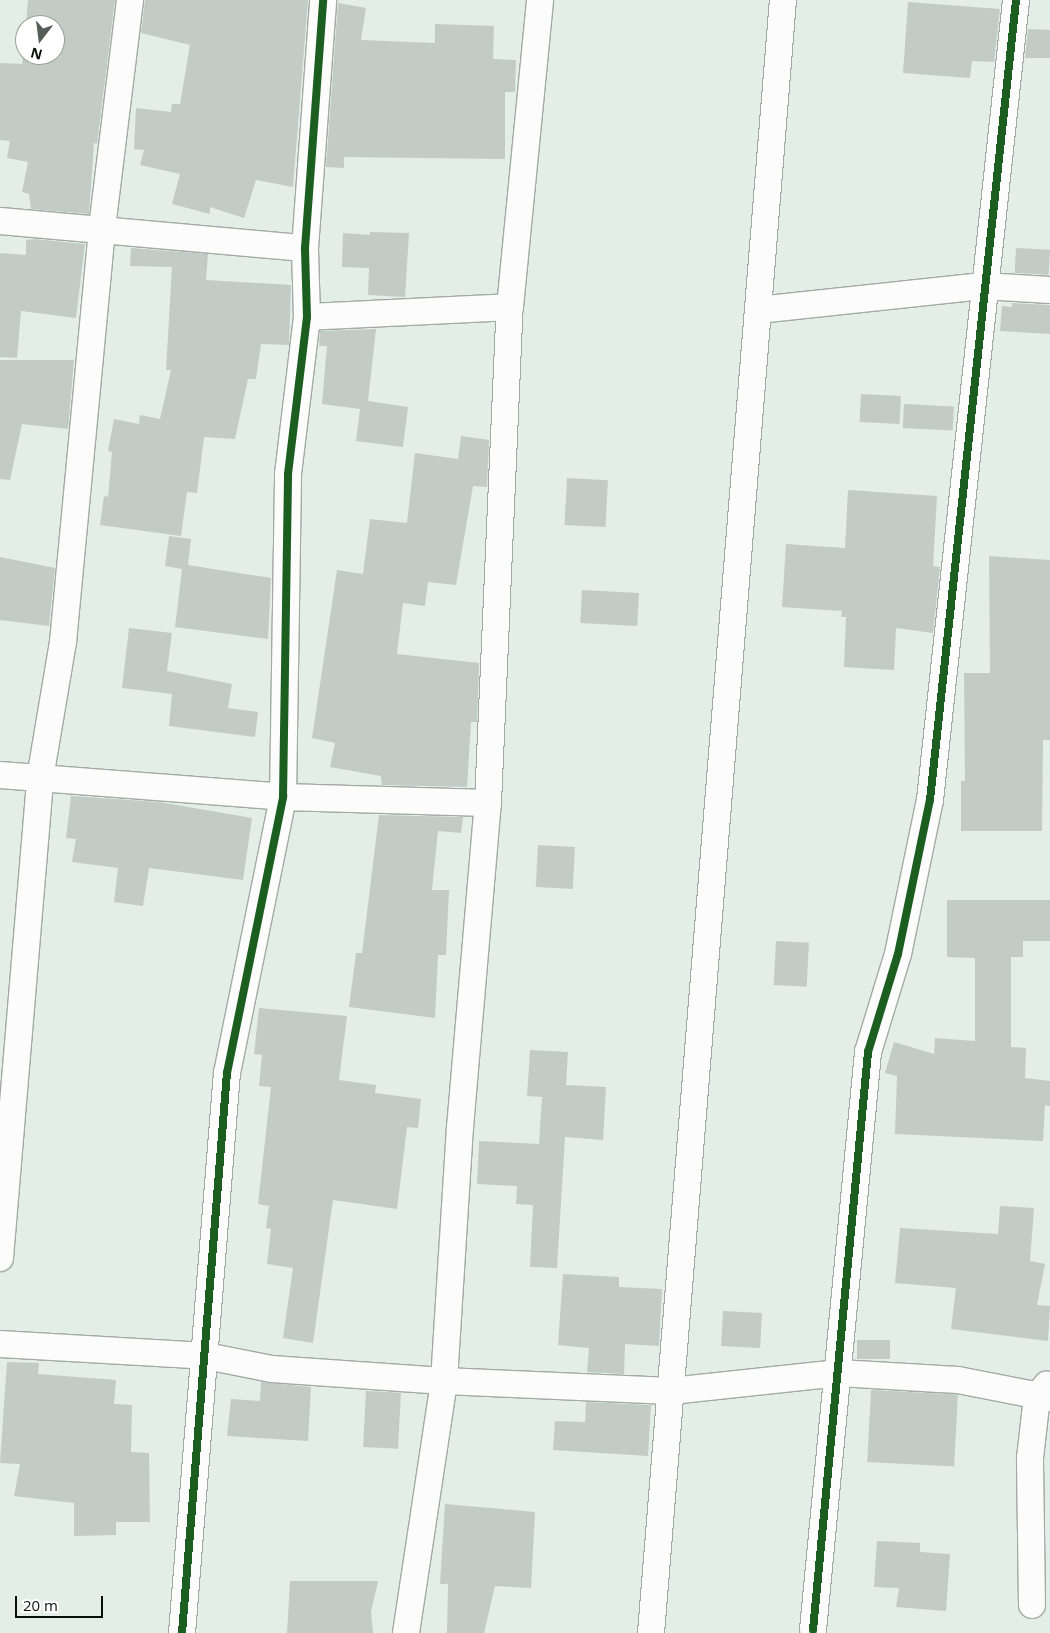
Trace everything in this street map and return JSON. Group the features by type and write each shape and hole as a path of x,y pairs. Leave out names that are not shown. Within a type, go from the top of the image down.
{"street":[{"path":"0,1258 40,778 63,642 102,228 130,0"},
{"path":"182,1633 206,1356 227,1074 283,797 288,474 308,317 305,248 322,0"},
{"path":"406,1633 444,1381 460,1128 488,803 510,307 540,0"},
{"path":"650,1633 783,0"},
{"path":"813,1630 839,1373 868,1052 898,954 930,800 983,286 1016,0"},
{"path":"0,221 102,228 305,248"},
{"path":"758,310 983,286 1050,290"},
{"path":"308,317 510,307"},
{"path":"0,774 283,797 488,803"},
{"path":"0,1344 206,1356 272,1369 444,1381 671,1391 839,1373 958,1380 1046,1392 1030,1458 1032,1605"}],"building":[{"path":"28,0 115,0 97,144 94,143 89,214 31,209 29,194 22,192 28,162 7,158 10,141 0,140 0,63 15,65 65,65 65,15 27,15"},
{"path":"145,0 308,0 293,187 256,180 244,218 210,207 210,214 172,204 180,174 140,165 144,150 134,149 136,108 171,112 172,104 180,104 190,45 141,33"},
{"path":"908,2 1000,9 994,62 972,61 970,78 903,73"},
{"path":"338,3 366,8 361,40 435,43 435,24 494,26 493,59 516,60 515,92 505,92 505,159 344,157 344,168 326,167"},
{"path":"1028,29 1050,30 1050,58 1025,58"},
{"path":"370,232 409,233 405,297 368,295 369,268 342,267 343,233 370,235"},
{"path":"35,239 85,244 76,318 21,311 17,358 0,357 0,253 26,255 26,240"},
{"path":"131,248 208,254 206,280 291,285 289,345 261,344 256,379 248,379 235,439 204,437 197,493 187,492 181,536 100,525 104,496 108,497 112,452 108,451 114,419 139,424 140,415 160,419 171,370 166,370 172,267 130,266"},
{"path":"1016,248 1050,250 1049,275 1015,273"},
{"path":"1012,303 1050,305 1050,334 1000,331 1002,306 1012,307"},
{"path":"376,329 368,401 408,407 403,447 356,441 360,409 322,404 327,346 319,346 320,331"},
{"path":"0,360 74,360 68,429 22,424 10,480 0,479"},
{"path":"861,394 901,396 899,424 860,422"},
{"path":"904,404 954,407 953,431 903,428"},
{"path":"461,436 489,440 487,487 473,486 456,585 428,582 425,606 403,603 397,654 479,663 477,722 471,722 467,787 382,785 381,776 330,767 335,743 312,738 337,570 363,574 370,519 407,523 415,453 458,459"},
{"path":"567,478 608,480 605,527 565,525"},
{"path":"848,490 937,496 933,566 940,567 933,633 896,628 894,670 844,667 846,617 841,617 842,611 782,607 786,544 845,548"},
{"path":"169,536 191,539 188,565 271,578 268,639 175,627 182,569 165,566"},
{"path":"989,556 1050,560 1050,740 1043,740 1042,831 961,831 961,781 965,781 964,673 990,673"},
{"path":"0,557 55,568 49,626 0,620"},
{"path":"582,590 639,593 637,626 580,623"},
{"path":"129,628 172,633 167,671 232,684 228,708 258,712 255,737 169,726 172,694 122,688"},
{"path":"71,796 159,802 252,818 243,880 149,868 143,906 114,902 118,868 72,862 76,839 66,838"},
{"path":"379,815 463,817 461,833 438,831 432,890 449,890 446,955 438,955 435,1018 349,1007 356,953 362,953"},
{"path":"538,845 575,847 573,889 536,887"},
{"path":"947,900 1050,900 1050,941 1023,941 1023,957 1011,957 1011,1047 1026,1048 1025,1078 1050,1081 1050,1106 1045,1105 1043,1141 895,1134 897,1076 885,1073 894,1042 934,1054 935,1038 975,1041 975,958 947,957"},
{"path":"776,941 809,943 807,987 774,985"},
{"path":"259,1008 347,1016 339,1080 376,1085 375,1093 421,1099 418,1128 407,1127 397,1209 333,1200 313,1343 283,1338 293,1268 267,1264 271,1229 266,1228 269,1206 258,1204 271,1087 259,1086 262,1055 254,1054"},
{"path":"530,1050 568,1052 566,1085 606,1087 603,1140 565,1137 557,1268 530,1267 533,1205 516,1204 517,1186 477,1184 479,1141 539,1144 542,1097 527,1096"},
{"path":"1000,1206 1034,1208 1030,1261 1045,1264 1037,1305 1050,1306 1048,1341 951,1329 956,1288 895,1283 900,1228 998,1234"},
{"path":"563,1274 619,1277 619,1287 662,1289 659,1346 625,1344 624,1374 587,1372 589,1348 558,1345"},
{"path":"723,1311 762,1313 760,1348 721,1346"},
{"path":"857,1340 890,1340 890,1359 857,1359"},
{"path":"7,1362 39,1363 38,1374 116,1380 114,1404 132,1405 131,1452 149,1453 150,1522 116,1522 116,1535 74,1536 74,1503 14,1496 20,1464 0,1463"},
{"path":"261,1382 311,1387 308,1441 227,1436 231,1399 260,1401"},
{"path":"871,1390 958,1395 954,1466 867,1462"},
{"path":"366,1391 401,1393 398,1449 363,1447"},
{"path":"586,1402 651,1405 648,1456 553,1450 555,1421 585,1422"},
{"path":"445,1504 535,1512 531,1588 495,1586 484,1633 447,1633 448,1584 440,1584"},
{"path":"877,1541 920,1543 920,1552 950,1554 946,1611 896,1607 899,1588 874,1587"},
{"path":"290,1581 378,1581 371,1612 373,1633 287,1633"}],"cycle path":[{"path":"182,1633 227,1073 283,797 288,474 307,317 305,248 323,0"},
{"path":"813,1630 868,1052 898,954 930,800 1016,0"}]}
